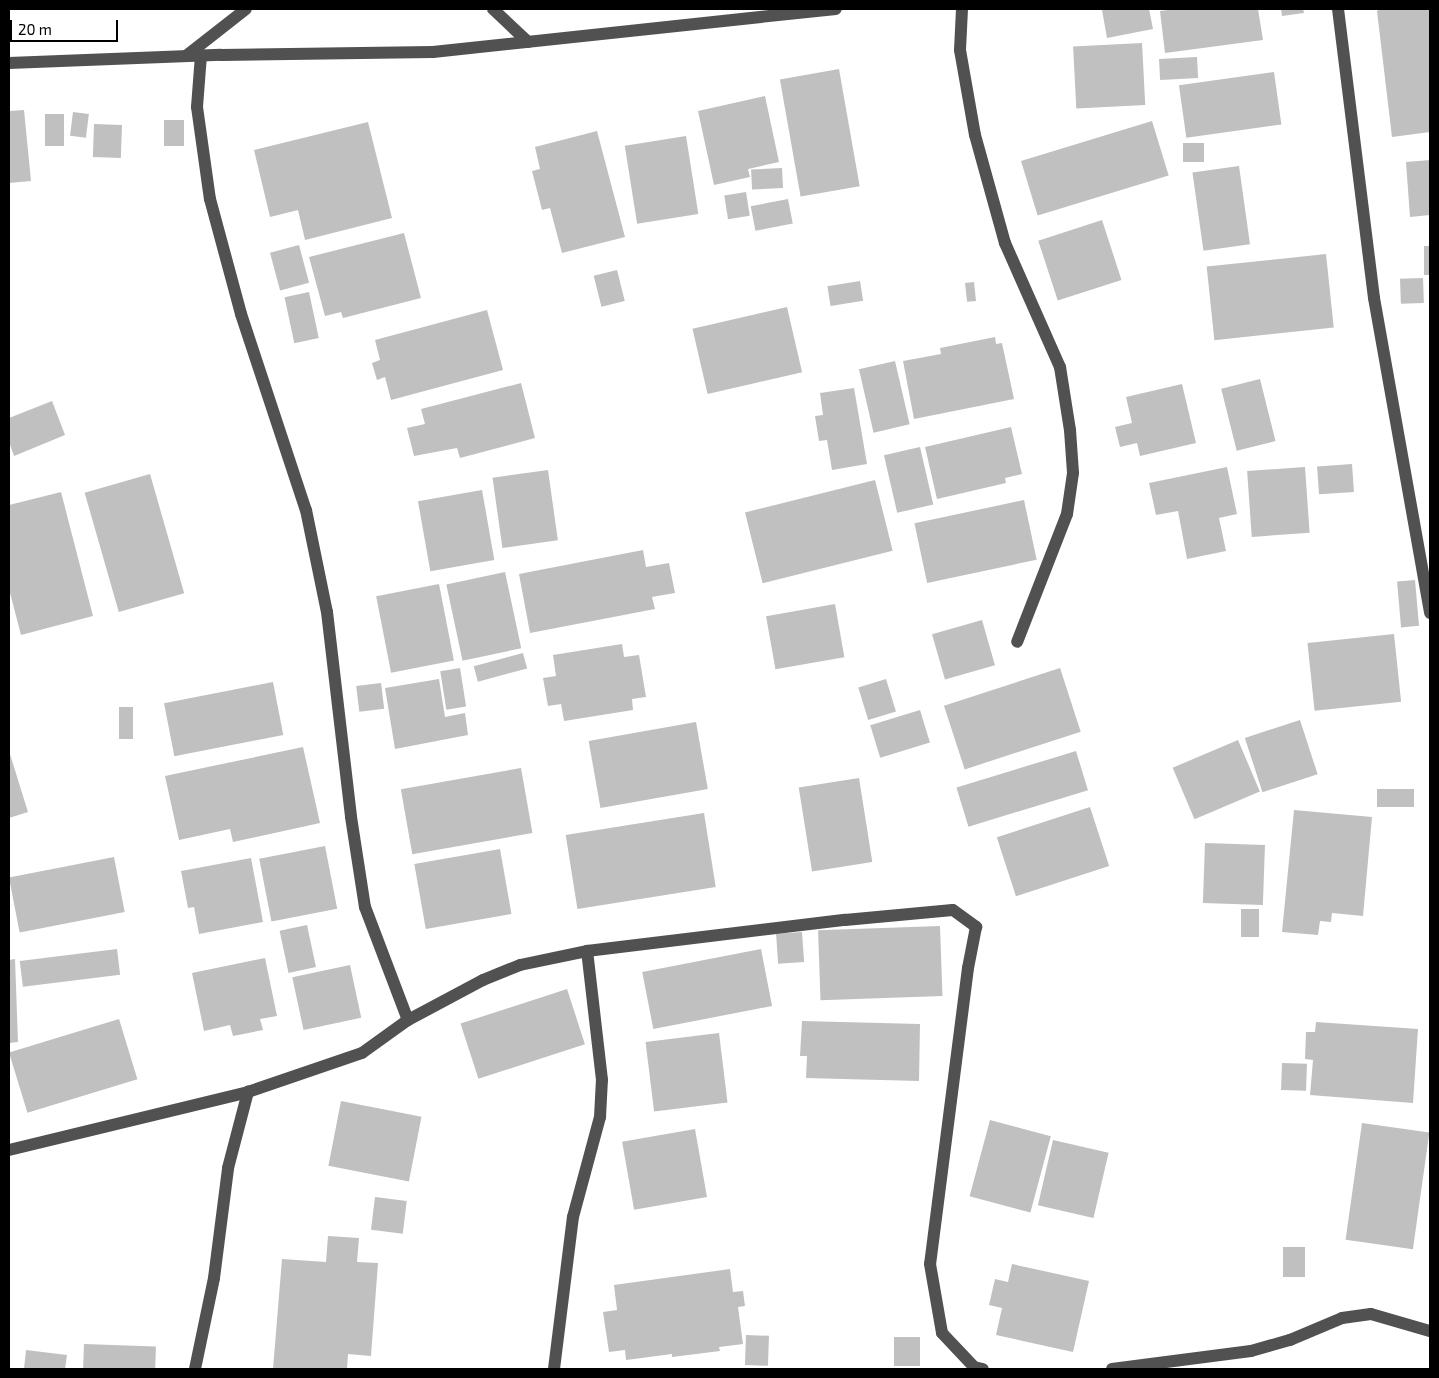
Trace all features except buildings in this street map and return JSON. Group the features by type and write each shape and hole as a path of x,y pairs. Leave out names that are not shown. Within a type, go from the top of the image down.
{"street":[{"path":"186,56 246,9"},
{"path":"493,9 528,42"},
{"path":"9,63 201,55 433,52 836,9"},
{"path":"962,9 960,50 975,135 1005,243 1060,367 1071,447 1073,473 1067,514 1017,642"},
{"path":"1338,9 1374,298 1430,613"},
{"path":"201,55 197,107 210,199 241,314 306,510 327,612 351,817 365,907 408,1020"},
{"path":"9,1150 248,1092 362,1053 408,1020 483,980 520,965 587,951 953,910 976,927 968,968 930,1264 942,1333 977,1368"},
{"path":"554,1369 573,1217 600,1117 602,1080 587,951"},
{"path":"195,1369 214,1278 228,1168 248,1092"},
{"path":"1112,1369 1251,1351 1290,1340 1342,1318 1371,1314 1430,1331"}]}
